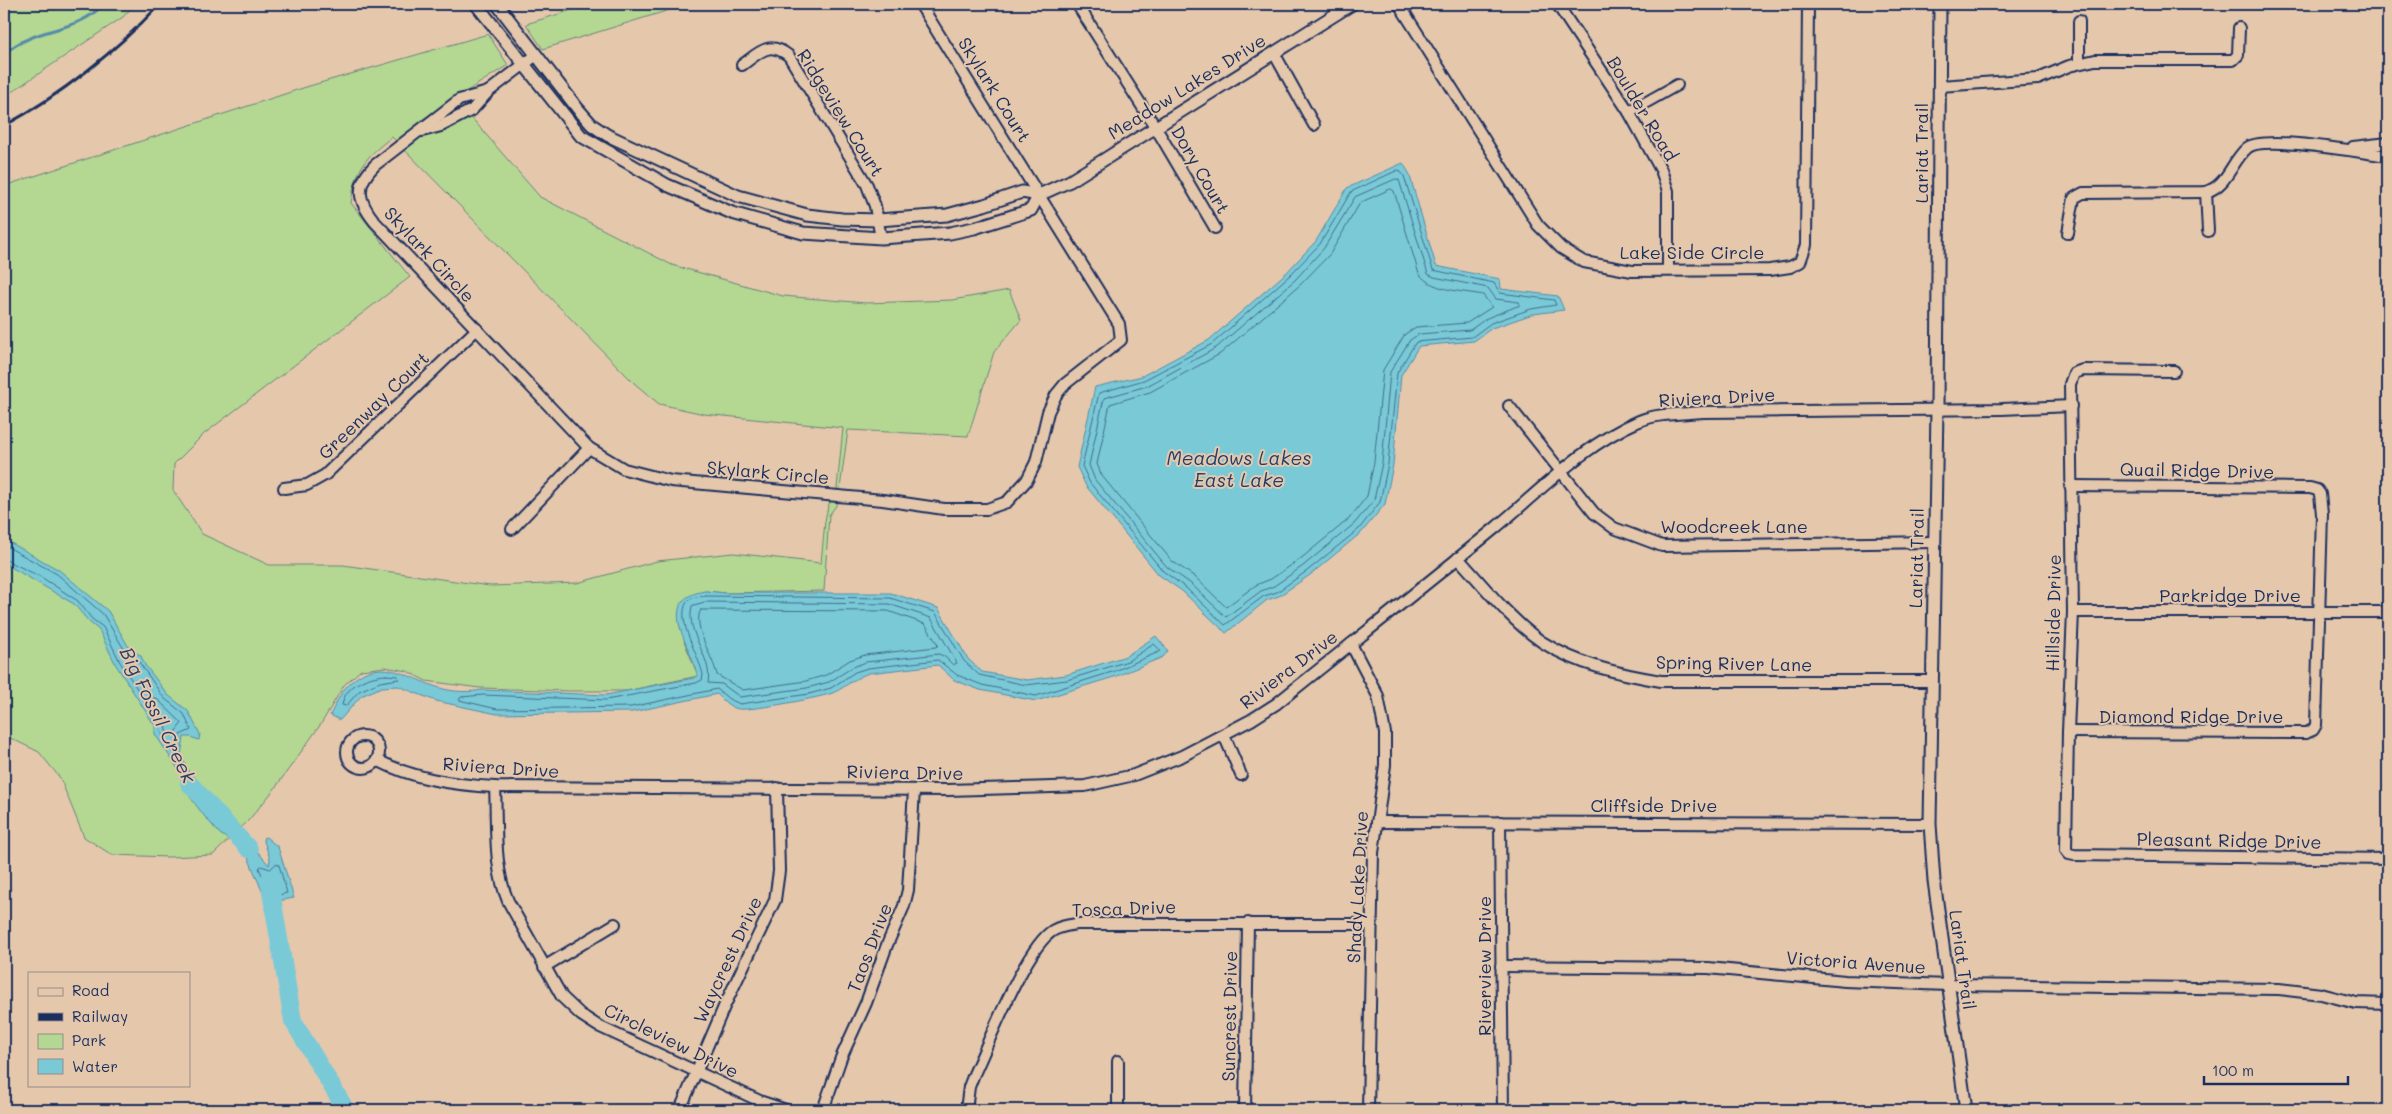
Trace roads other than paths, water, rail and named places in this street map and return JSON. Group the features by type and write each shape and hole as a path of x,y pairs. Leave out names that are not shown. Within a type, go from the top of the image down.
{"street":[{"name":"Meadow Lakes Drive","path":"476,4 580,136 667,185 732,213 803,233 881,238 950,233 974,228 1031,210 1039,195"},
{"name":"Meadow Lakes Drive","path":"497,4 535,56 592,125 656,158 738,196 775,208 807,215 878,220 947,215 1022,192 1039,195 1070,180 1156,128 1352,4"},
{"name":"Skylark Court","path":"920,4 1039,195"},
{"name":"Dory Court","path":"1077,4 1156,128 1215,228"},
{"name":"Lake Side Circle","path":"1399,4 1538,226 1561,248 1584,262 1606,268 1632,271 1770,270 1795,265 1804,255 1806,245 1808,4"},
{"name":"Boulder Road","path":"1557,4 1629,112 1661,170 1668,191 1668,270"},
{"name":"Lariat Trail","path":"1940,4 1937,409 1930,824 1934,881 1966,1110"},
{"path":"2079,21 2079,63"},
{"path":"1940,86 2038,79 2079,63 2095,60 2234,60 2238,56 2239,28"},
{"name":"Ridgeview Court","path":"742,65 763,50 773,47 780,49 789,56 867,185 878,220 881,238"},
{"path":"1274,53 1314,125"},
{"name":"Skylark Circle","path":"535,56 488,92 472,110 441,126 419,132 375,165 364,176 360,194 363,204 375,222 589,448 624,469 671,481 883,500 944,509 987,509 1007,502 1021,488 1036,462 1047,417 1056,395 1079,371 1121,340 1119,324 1039,195"},
{"path":"1629,112 1677,85"},
{"path":"2068,233 2074,198 2083,193 2206,192 2222,184 2239,156 2251,145 2274,141 2388,156"},
{"path":"2334,149 2388,143"},
{"path":"2206,192 2208,231"},
{"name":"Greenway Court","path":"284,488 307,485 325,475 477,329"},
{"name":"Hillside Drive","path":"2068,854 2066,850 2068,732 2073,612 2070,384 2074,373 2083,370 2174,371"},
{"name":"Woodcreek Lane","path":"1509,406 1594,513 1614,528 1662,546 1934,542"},
{"name":"Riviera Drive","path":"377,760 394,769 431,779 495,788 914,790 1085,786 1134,775 1182,756 1224,735 1276,704 1458,558 1561,472 1615,434 1641,420 1657,416 1703,412 2070,406"},
{"path":"512,528 589,448"},
{"name":"Quail Ridge Drive","path":"2070,486 2310,488 2317,490 2320,494 2319,612"},
{"name":"Spring River Lane","path":"1458,558 1516,620 1542,642 1575,658 1621,674 1661,681 1932,681"},
{"name":"Parkridge Drive","path":"2073,612 2388,612"},
{"name":"Diamond Ridge Drive","path":"2068,732 2306,734 2313,730 2316,725 2319,612"},
{"name":"Shady Lake Drive","path":"1351,644 1370,678 1382,710 1385,734 1385,765 1373,853 1370,924 1368,1110"},
{"path":"1224,735 1242,775"},
{"name":"Circleview Drive","path":"495,788 499,872 502,887 562,997 598,1026 762,1102 786,1110"},
{"name":"Waycrest Drive","path":"680,1110 724,1007 775,900 779,871 777,788"},
{"name":"Taos Drive","path":"823,1110 841,1058 866,1003 887,944 904,906 908,890 914,790"},
{"name":"Cliffside Drive","path":"1377,822 1930,824"},
{"name":"Riverview Drive","path":"1500,822 1503,1110"},
{"name":"Pleasant Ridge Drive","path":"2068,854 2388,858"},
{"name":"Suncrest Drive","path":"1245,1110 1248,923"},
{"path":"544,967 615,924"},
{"name":"Tosca Drive","path":"966,1110 969,1087 974,1074 1024,968 1042,940 1054,930 1077,924 1370,924"},
{"name":"Victoria Avenue","path":"1502,966 1708,968 1845,981 1948,985 2279,989 2321,994 2356,1003 2388,1004"},
{"path":"1118,1061 1118,1110"}],"water":[{"name":"Meadows Lakes East Lake","path":"1403,163 1409,173 1436,266 1500,279 1501,289 1558,296 1564,310 1533,314 1492,328 1474,341 1419,346 1401,375 1393,465 1385,504 1362,532 1310,575 1279,596 1267,600 1226,633 1182,591 1159,575 1086,486 1077,467 1095,387 1142,376 1209,340 1287,272 1316,241 1347,188"},
{"path":"4,539 59,570 108,611 128,646 141,656 145,665 168,695 188,711 200,734 199,740 184,737 181,755 195,787 213,813 257,851 269,865 270,859 263,838 266,837 278,847 294,898 267,903 248,857 239,846 220,834 190,797 182,775 155,734 155,726 116,665 99,630 89,622 74,604 4,563"},
{"path":"705,591 726,593 891,593 938,608 968,659 982,672 1027,680 1066,675 1126,656 1156,636 1168,651 1163,657 1117,676 1036,701 980,690 954,680 938,665 869,673 835,692 787,703 746,709 733,707 717,694 632,712 497,714 436,701 398,686 382,687 361,696 340,720 330,715 345,688 361,675 373,670 385,669 397,672 448,690 606,695 694,678 698,676 684,639 678,614 681,604 690,596"}],"waterway":[{"path":"4,53 25,40 86,18 103,4"},
{"name":"Big Fossil Creek","path":"189,783 249,849"},
{"name":"Big Fossil Creek","path":"269,880 293,1021 346,1110"}],"railway":[{"path":"4,126 25,114 87,71 125,39 160,4"}]}
